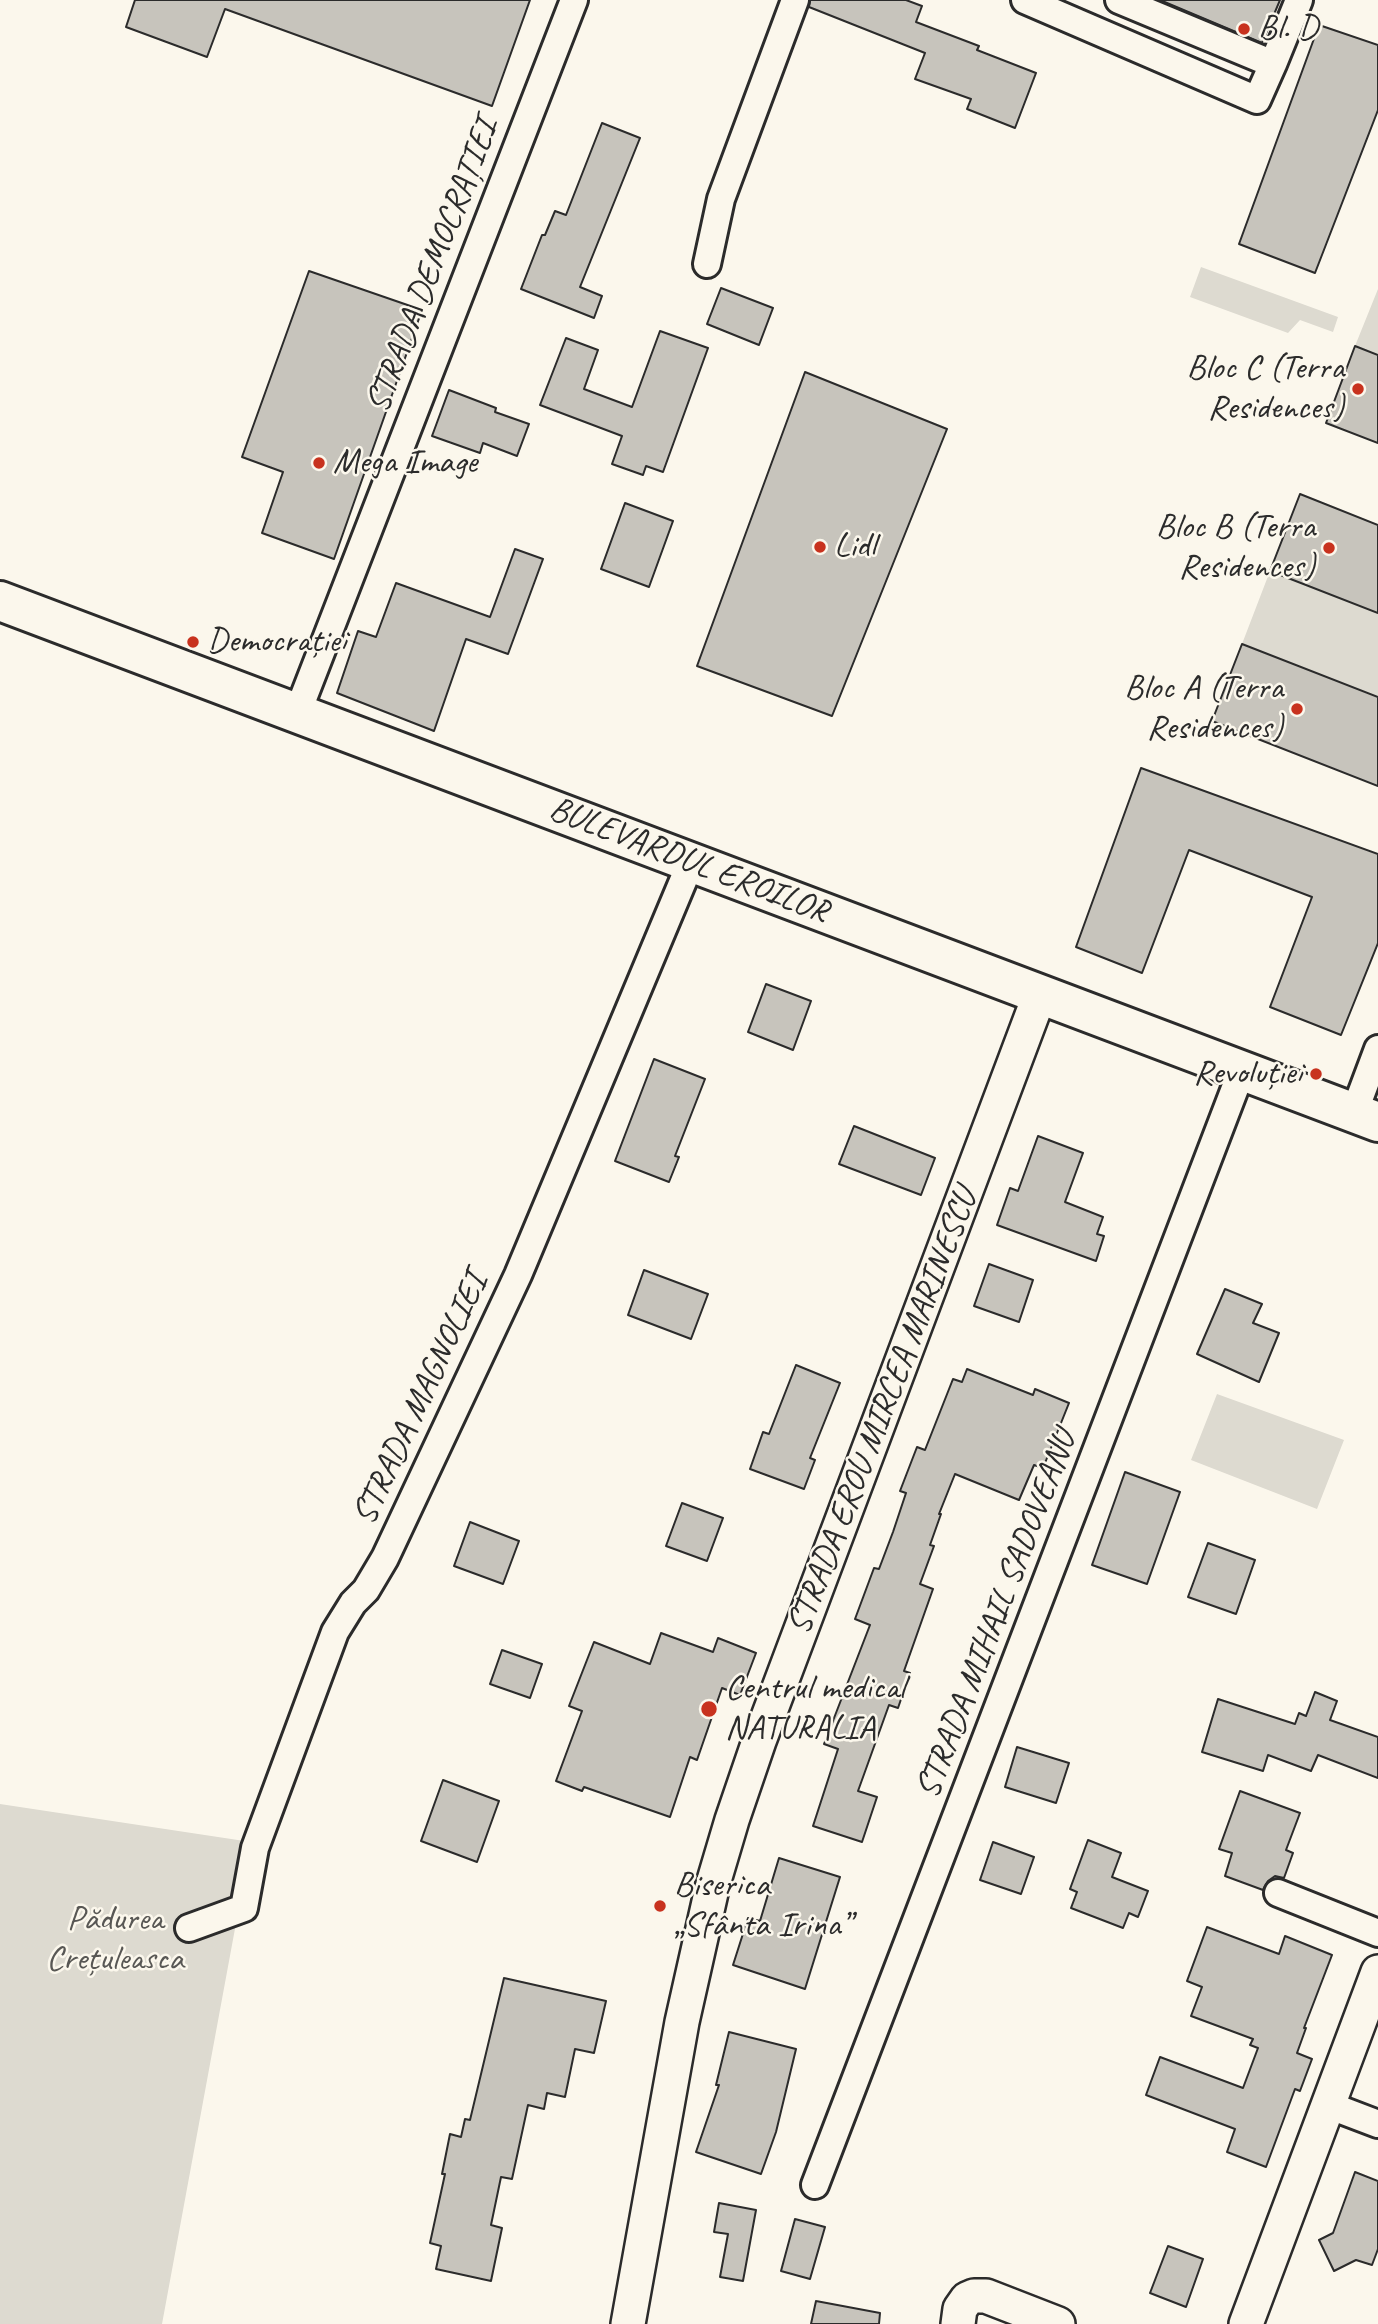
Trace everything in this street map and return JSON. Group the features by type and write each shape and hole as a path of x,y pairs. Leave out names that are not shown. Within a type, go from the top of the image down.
{"main road":[{"name":"BULEVARDUL EROILOR","path":"0,601 1366,1117"}],"street":[{"name":"STRADA DEMOCRAȚIEI","path":"297,714 574,0"},
{"path":"707,264 721,199 795,0"},
{"path":"1025,0 1257,100 1299,0"},
{"path":"1119,0 1273,64"},
{"name":"STRADA MAGNOLIEI","path":"189,1928 244,1909 255,1848 335,1633 348,1609 366,1590 385,1558 518,1275 691,862"},
{"name":"STRADA EROU MIRCEA MARINESCU","path":"628,2324 682,2022 713,1884 732,1820 759,1741 1040,994"},
{"path":"1366,1117 1378,1049"},
{"name":"STRADA MIHAIL SADOVEANU","path":"815,2185 1242,1070"},
{"path":"1278,1893 1378,1933"},
{"path":"1246,2324 1378,1972"},
{"path":"1328,2105 1378,2124"},
{"path":"958,2324 960,2309 967,2299 974,2296 986,2296 1058,2324"}],"green space":[{"path":"1201,267 1338,317 1333,332 1300,320 1288,333 1190,297"},
{"path":"1378,289 1378,355 1355,346"},
{"path":"1270,571 1378,613 1378,697 1242,644"},
{"path":"1217,1394 1344,1440 1317,1509 1191,1460"},
{"name":"Pădurea Crețuleasca","path":"0,1804 251,1842 162,2324 0,2324"}],"building":[{"path":"135,0 530,0 492,106 225,9 207,57 126,27"},
{"path":"810,0 906,0 922,6 916,22 979,46 977,50 1036,73 1015,128 967,109 971,99 915,79 925,53 809,7"},
{"name":"Bl. D","path":"1160,0 1280,0 1262,43"},
{"path":"1319,25 1378,45 1378,110 1315,273 1239,244"},
{"path":"602,123 640,138 580,287 602,296 594,318 521,289 542,235 545,235 555,211 566,215"},
{"path":"309,271 422,310 334,559 262,533 283,472 242,457"},
{"path":"721,288 773,308 759,345 707,324"},
{"path":"660,331 708,348 663,472 646,466 643,475 612,464 622,436 540,405 566,338 598,350 584,389 632,407"},
{"name":"Bloc C (Terra Residences)","path":"1355,346 1378,355 1378,443 1326,423"},
{"name":"Lidl","path":"805,372 947,429 832,716 697,666"},
{"path":"449,390 496,408 495,412 529,424 517,456 483,443 480,453 432,436"},
{"name":"Bloc B (Terra Residences)","path":"1300,494 1378,525 1378,613 1270,571"},
{"path":"625,503 673,521 649,587 601,569"},
{"path":"515,549 543,559 508,654 466,639 434,731 337,693 358,631 376,637 396,583 490,617"},
{"name":"Bloc A (Terra Residences)","path":"1242,644 1378,697 1378,786 1212,721"},
{"path":"1141,768 1378,854 1378,943 1341,1035 1270,1007 1312,897 1189,850 1142,973 1076,947"},
{"path":"766,984 811,1001 793,1050 748,1032"},
{"path":"654,1059 705,1079 675,1156 679,1157 669,1182 615,1161"},
{"path":"854,1126 935,1158 921,1195 839,1164"},
{"path":"1038,1136 1083,1153 1065,1202 1103,1217 1097,1234 1104,1236 1096,1261 997,1225 1010,1188 1018,1191"},
{"path":"989,1264 1033,1280 1019,1322 974,1306"},
{"path":"644,1270 708,1294 691,1339 628,1315"},
{"path":"1225,1289 1262,1304 1253,1323 1279,1333 1259,1382 1197,1354"},
{"path":"796,1365 840,1383 810,1458 815,1460 804,1489 750,1469 763,1432 769,1434"},
{"path":"967,1369 1033,1395 1035,1389 1069,1403 1043,1468 1034,1465 1019,1500 955,1474 939,1514 930,1545 934,1546 920,1584 933,1589 904,1671 910,1673 898,1708 889,1705 858,1791 877,1797 862,1842 813,1826 838,1749 824,1744 870,1625 855,1619 874,1568 879,1569 893,1532 906,1493 900,1491 917,1447 925,1450 953,1379 962,1382"},
{"path":"1125,1472 1180,1492 1147,1584 1092,1565"},
{"path":"682,1503 723,1518 707,1561 666,1546"},
{"path":"470,1522 519,1541 503,1584 454,1566"},
{"path":"1208,1543 1255,1560 1236,1614 1188,1597"},
{"path":"661,1633 713,1652 718,1638 756,1653 740,1695 722,1688 697,1760 690,1757 670,1817 584,1787 582,1791 556,1781 582,1711 569,1706 594,1642 650,1664"},
{"path":"502,1650 542,1664 530,1698 490,1684"},
{"path":"1315,1692 1337,1701 1330,1720 1378,1737 1378,1778 1318,1755 1311,1771 1268,1755 1263,1771 1202,1752 1218,1699 1295,1724 1299,1713 1306,1716"},
{"path":"1017,1747 1069,1763 1056,1803 1005,1787"},
{"path":"443,1780 499,1801 477,1862 421,1841"},
{"path":"1240,1791 1300,1813 1286,1850 1293,1853 1284,1878 1275,1876 1263,1890 1225,1876 1232,1853 1219,1849"},
{"path":"1088,1840 1121,1853 1112,1877 1148,1891 1138,1917 1129,1913 1123,1928 1071,1908 1077,1892 1070,1889"},
{"path":"993,1842 1034,1857 1021,1894 980,1880"},
{"path":"779,1858 840,1877 805,1989 733,1965 748,1918 760,1921"},
{"path":"1207,1927 1279,1954 1285,1936 1332,1955 1297,2053 1312,2059 1300,2091 1295,2089 1266,2167 1227,2152 1235,2129 1146,2095 1160,2057 1243,2088 1258,2048 1250,2045 1253,2039 1191,2016 1202,1987 1187,1981"},
{"path":"504,1978 606,2001 594,2053 575,2049 565,2097 547,2093 544,2109 528,2105 512,2179 501,2177 491,2225 502,2228 491,2281 436,2269 441,2246 430,2243 445,2174 442,2174 450,2134 461,2137 465,2119 470,2120"},
{"path":"729,2032 796,2049 776,2132 761,2174 696,2152 719,2085 716,2085"},
{"path":"1355,2172 1378,2181 1378,2249 1372,2265 1356,2260 1334,2271 1319,2240 1333,2233"},
{"path":"719,2203 756,2210 743,2281 720,2277 728,2234 714,2232"},
{"path":"795,2219 825,2227 810,2279 781,2271"},
{"path":"1168,2246 1203,2259 1186,2307 1150,2293"},
{"path":"816,2301 880,2313 879,2324 811,2324"}],"place":[{"name":"Bl. D","path":"1244,29"},
{"name":"Bloc C (Terra Residences)","path":"1358,389"},
{"name":"Mega Image","path":"319,463"},
{"name":"Lidl","path":"820,547"},
{"name":"Bloc B (Terra Residences)","path":"1329,548"},
{"name":"Democrației","path":"193,642"},
{"name":"Bloc A (Terra Residences)","path":"1297,709"},
{"name":"Revoluției","path":"1316,1074"},
{"name":"Centrul medical NATURALIA","path":"709,1709"},
{"name":"Biserica „Sfânta Irina”","path":"660,1906"}]}
